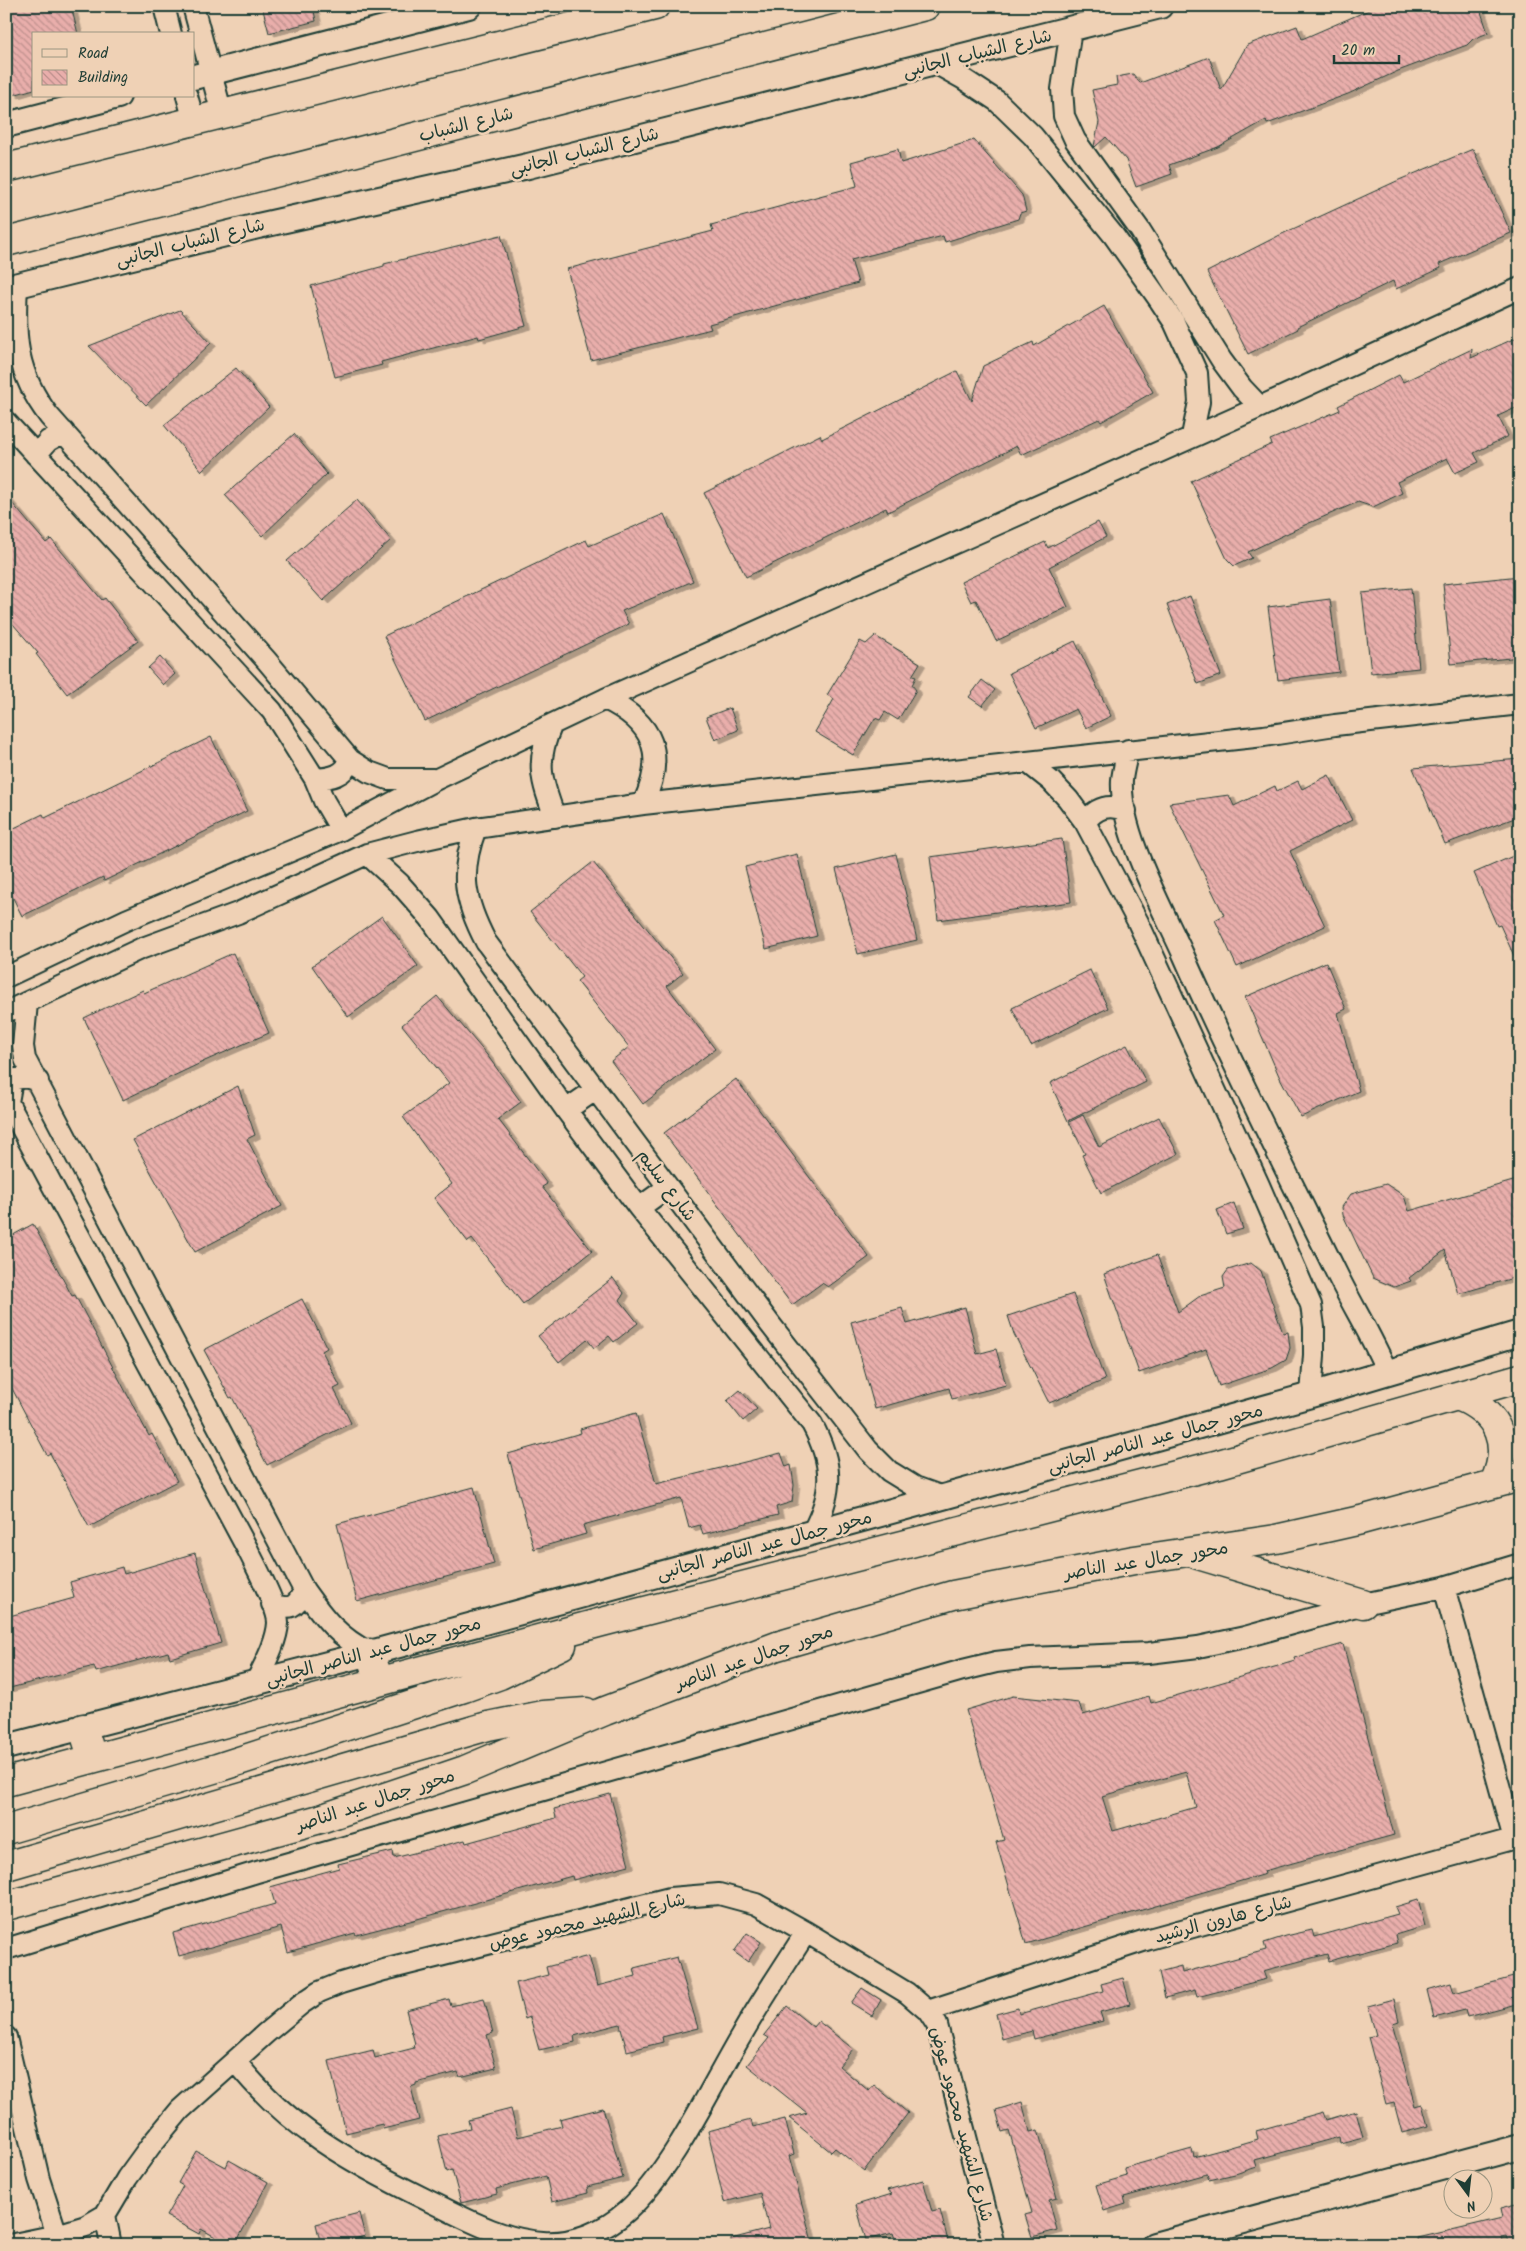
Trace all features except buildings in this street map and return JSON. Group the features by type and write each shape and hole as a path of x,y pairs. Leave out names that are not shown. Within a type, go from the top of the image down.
{"main road":[{"path":"6,168 191,108 222,114 655,6"},
{"name":"شارع الشباب","path":"6,242 926,6"},
{"path":"6,1782 602,1622 1219,1464 1460,1397 1520,1378"},
{"path":"1460,1397 1484,1409 1498,1432 1502,1444 1502,1458 1494,1483"},
{"name":"محور جمال عبد الناصر","path":"6,1906 320,1819 465,1770 605,1711 777,1646 953,1595 1134,1560 1276,1539 1352,1522 1520,1477"},
{"path":"1189,1552 1363,1604"},
{"path":"6,1830 217,1768 464,1688 535,1659 602,1622"},
{"path":"370,1653 380,1681"},
{"path":"6,1866 488,1726 543,1715 605,1711"},
{"path":"83,1728 92,1758"}],"street":[{"path":"164,6 170,32"},
{"path":"193,6 202,75 222,114"},
{"path":"202,75 469,6"},
{"name":"شارع الشباب الجانبى","path":"12,286 258,226 528,166 1160,6"},
{"path":"1071,29 1062,89 1064,116 1075,140 1140,230 1222,361 1242,388 1260,406"},
{"path":"935,63 962,78 996,101 1033,136 1114,236 1158,298 1182,338 1197,373 1199,402 1192,436"},
{"path":"6,125 110,98"},
{"path":"1051,157 1053,145 1058,141 1068,138 1075,140"},
{"path":"12,286 16,328 25,378 36,399 64,432 267,661 350,760 369,772 388,779 437,779"},
{"path":"6,977 126,920 341,830 437,779 605,699 1520,288"},
{"path":"1197,373 1208,375 1214,373 1222,361"},
{"path":"6,422 256,692 284,728 315,779 324,801 341,830"},
{"path":"36,455 48,441 64,432"},
{"path":"605,699 624,708 640,723 655,753 656,766 652,785 643,804"},
{"path":"6,1012 27,1004 140,949 238,912 367,854 476,828 643,804 1027,762 1520,704"},
{"path":"552,724 540,758 540,774 555,817"},
{"path":"1128,750 1122,780 1126,811 1131,833 1154,889 1197,987 1286,1173 1371,1335 1387,1372"},
{"path":"315,779 328,778 341,773 348,766 350,760"},
{"path":"1027,762 1051,781 1085,822 1138,922 1259,1185 1311,1305 1314,1327 1311,1395"},
{"path":"1085,822 1091,815 1108,806 1126,811"},
{"name":"شارع سليم","path":"476,828 469,846 465,884 469,904 486,942 759,1310 868,1450 889,1471 915,1487 943,1497"},
{"name":"شارع سليم","path":"367,854 400,884 430,918 566,1110 639,1208 812,1424 823,1444 828,1466 828,1488 824,1511 813,1531"},
{"path":"27,1004 23,1046 25,1059 304,1590 321,1613 349,1642 370,1653"},
{"path":"38,1081 25,1077 12,1080 7,1101 248,1550 272,1604 278,1624 269,1652 256,1682"},
{"path":"566,1110 596,1090"},
{"path":"1259,1185 1286,1173"},
{"path":"639,1208 668,1187"},
{"path":"736,1328 759,1310"},
{"name":"محور جمال عبد الناصر الجانبى","path":"6,1748 370,1653 943,1497 1311,1395 1520,1333"},
{"path":"6,1949 266,1869 963,1670 996,1662 1030,1658 1149,1653 1198,1647 1245,1637 1363,1604 1444,1587 1520,1564"},
{"path":"1444,1587 1517,1838"},
{"path":"272,1604 288,1608 295,1606 299,1602 304,1590"},
{"name":"شارع هارون الرشيد","path":"928,2010 1149,1939 1517,1838"},
{"name":"شارع الشهيد محمود عوض","path":"105,2215 127,2178 180,2110 301,2004 319,1992 340,1983 670,1898 719,1894 756,1904 907,1993 928,2010 937,2025 994,2245"},
{"path":"235,2061 260,2091 296,2124 373,2173 482,2226 522,2239 544,2244 586,2240 626,2213 650,2186 697,2114 742,2034 806,1932"},
{"path":"6,2037 39,2179 57,2235"},
{"path":"1154,2245 1520,2147"},
{"path":"9,2245 57,2235 86,2226 105,2215 111,2245"}]}
